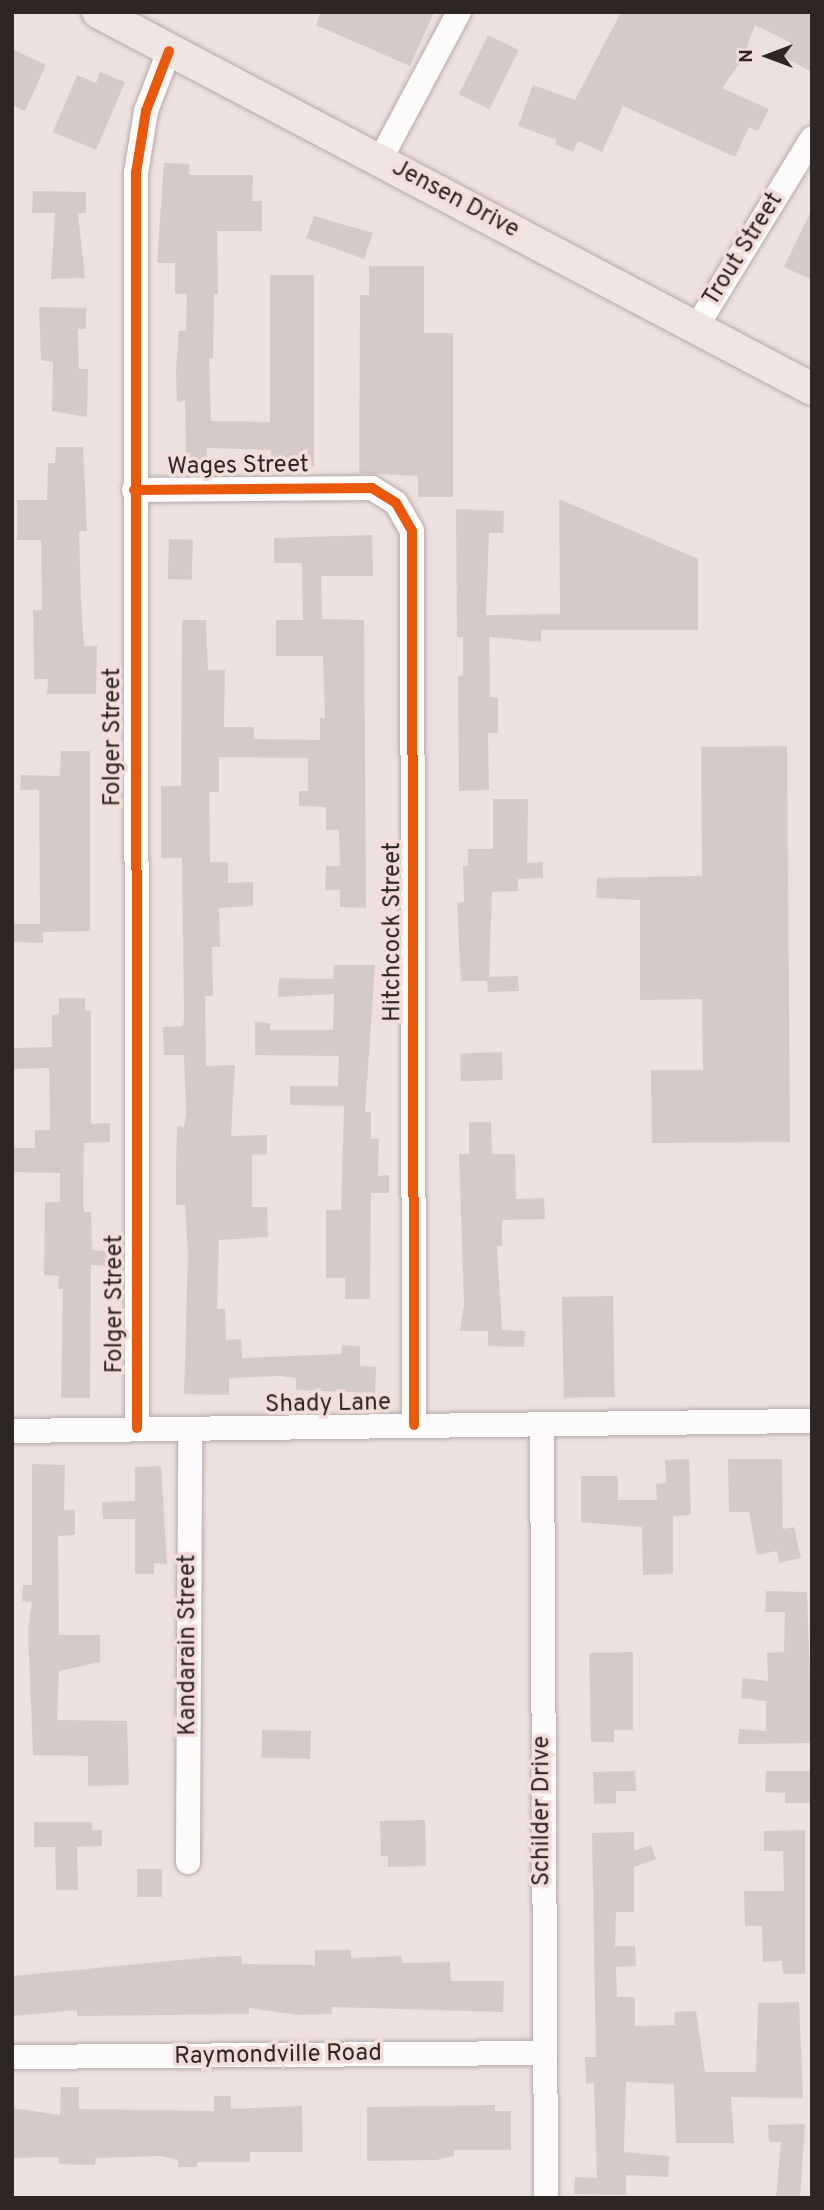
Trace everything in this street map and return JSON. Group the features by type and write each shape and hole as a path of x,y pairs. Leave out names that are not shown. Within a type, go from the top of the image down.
{"main road":[{"name":"Jensen Drive","path":"98,12 812,389"}],"street":[{"path":"380,160 459,12"},
{"name":"Folger Street","path":"137,1428 134,490 137,162 146,111 169,51"},
{"name":"Trout Street","path":"696,326 812,138"},
{"name":"Wages Street","path":"134,490 342,486"},
{"name":"Hitchcock Street","path":"342,486 372,488 396,503 416,551 414,1425"},
{"name":"Shady Lane","path":"12,1431 812,1421"},
{"name":"Schilder Drive","path":"542,1424 546,2198"},
{"name":"Kandarain Street","path":"188,1862 190,1429"},
{"name":"Raymondville Road","path":"12,2057 544,2053"}],"building":[{"path":"321,12 434,12 410,66 316,25"},
{"path":"621,12 806,12 812,15 812,72 784,57 791,43 755,25 742,60 722,88 769,109 758,131 749,127 735,157 623,106 602,152 578,141 573,152 555,144 557,140 518,126 533,85 575,100"},
{"path":"488,35 519,50 490,109 459,94"},
{"path":"12,49 46,65 25,111 12,105"},
{"path":"100,72 125,82 96,150 53,132 77,75 96,83"},
{"path":"164,163 190,164 189,175 253,175 252,201 262,201 262,231 217,231 218,294 214,294 213,358 209,358 211,421 270,422 270,275 314,275 314,467 271,468 271,450 207,448 207,466 186,466 185,401 177,402 176,369 179,331 186,331 187,294 175,294 175,263 157,263"},
{"path":"33,191 86,192 86,213 78,213 85,278 51,279 55,213 32,213"},
{"path":"812,209 812,280 784,267"},
{"path":"314,216 373,233 364,259 306,238"},
{"path":"369,266 424,266 424,333 453,333 453,497 418,497 418,476 359,473 360,295 369,295"},
{"path":"39,307 86,308 86,329 78,329 79,369 88,369 87,417 52,411 53,362 41,360"},
{"path":"56,447 83,447 87,531 79,531 81,599 84,646 97,646 96,694 47,694 48,679 34,679 33,610 42,610 41,540 17,540 17,500 47,500 48,463 55,463"},
{"path":"559,499 698,559 698,630 541,630 541,642 489,637 490,697 498,698 498,733 488,733 489,790 459,791 458,676 463,676 463,637 457,637 456,509 504,511 503,533 489,533 486,615 560,614"},
{"path":"372,535 373,576 321,576 322,619 364,620 366,908 340,907 340,890 325,890 326,866 340,866 339,830 326,830 326,807 299,806 299,791 308,791 308,758 219,757 219,792 209,792 210,862 228,862 228,883 253,882 253,906 219,908 220,947 212,947 213,996 205,996 206,1066 235,1065 231,1136 267,1135 267,1154 252,1155 252,1207 267,1207 268,1237 219,1240 217,1309 225,1309 226,1340 241,1339 242,1358 341,1354 342,1345 360,1346 360,1366 376,1367 375,1393 296,1390 296,1378 280,1376 229,1378 229,1395 184,1394 188,1254 185,1205 176,1205 176,1168 177,1126 184,1127 186,1114 184,1055 164,1055 163,1027 183,1026 182,858 161,858 161,786 181,786 182,620 206,620 208,670 225,670 224,727 254,727 254,739 320,740 320,718 325,718 323,656 276,656 276,620 303,620 302,563 274,563 274,538"},
{"path":"169,539 193,540 192,580 168,579"},
{"path":"787,746 790,1142 652,1143 651,1070 703,1070 702,999 640,1000 640,900 596,898 597,878 702,876 701,747"},
{"path":"61,751 90,751 90,931 43,932 43,943 12,942 12,924 40,924 39,790 20,790 21,775 60,776"},
{"path":"493,799 528,799 527,863 543,862 543,878 518,879 518,891 492,892 489,977 518,976 519,991 488,992 487,981 461,981 457,903 464,902 463,866 468,866 468,849 493,849"},
{"path":"334,965 375,965 365,1112 371,1112 371,1139 379,1139 378,1176 389,1175 389,1193 371,1193 370,1299 345,1299 345,1278 326,1278 326,1210 341,1210 344,1106 290,1105 290,1086 338,1086 339,1056 255,1055 255,1022 270,1023 270,1030 333,1030 334,994 278,997 279,978 333,979"},
{"path":"59,998 85,998 85,1011 91,1011 91,1124 110,1123 110,1142 84,1143 83,1201 84,1212 91,1212 92,1250 109,1251 108,1266 91,1265 90,1398 61,1398 63,1289 58,1289 59,1276 44,1275 45,1202 60,1202 60,1173 13,1172 13,1148 35,1148 35,1130 50,1130 49,1068 12,1069 12,1048 52,1047 52,1015 59,1014"},
{"path":"502,1052 503,1080 461,1081 460,1053"},
{"path":"469,1122 491,1122 492,1154 515,1154 516,1199 544,1198 545,1219 502,1220 502,1246 497,1246 502,1330 525,1331 524,1347 488,1346 488,1331 460,1331 464,1304 459,1154 469,1154"},
{"path":"613,1296 615,1397 564,1398 562,1297"},
{"path":"689,1459 691,1515 673,1516 673,1574 643,1575 642,1527 581,1522 581,1476 618,1476 618,1500 657,1500 656,1484 666,1483 665,1460"},
{"path":"728,1459 782,1459 783,1529 794,1527 801,1558 779,1563 777,1551 757,1555 749,1512 729,1512"},
{"path":"32,1464 65,1465 64,1510 75,1510 75,1535 58,1536 59,1635 100,1635 100,1662 59,1671 57,1720 127,1721 129,1785 88,1786 88,1756 33,1755 28,1630 32,1602 22,1601 23,1585 32,1585"},
{"path":"161,1466 167,1564 154,1563 154,1574 135,1574 135,1519 103,1519 102,1502 135,1501 135,1467"},
{"path":"766,1591 807,1592 812,1743 738,1744 739,1729 766,1731 766,1701 741,1698 743,1678 768,1681 767,1653 784,1652 785,1612 765,1612"},
{"path":"633,1652 633,1730 614,1730 614,1742 591,1742 589,1653"},
{"path":"262,1730 311,1731 311,1759 262,1758"},
{"path":"635,1771 636,1791 616,1791 616,1803 594,1804 593,1772"},
{"path":"766,1771 810,1771 810,1803 785,1803 785,1793 765,1792"},
{"path":"425,1820 426,1866 388,1867 388,1856 381,1856 380,1821"},
{"path":"34,1822 92,1822 92,1830 102,1830 102,1846 77,1847 78,1890 56,1890 55,1847 34,1847"},
{"path":"805,1830 805,1974 783,1974 782,1961 763,1962 762,1926 745,1926 744,1891 784,1891 783,1851 764,1851 764,1831"},
{"path":"634,1832 634,1851 651,1845 656,1859 634,1867 634,1912 616,1912 615,1946 635,1946 636,1966 616,1967 617,1997 635,1997 635,2026 675,2025 674,2012 696,2011 705,2072 756,2072 758,2003 799,2002 803,2098 731,2097 734,2143 676,2143 674,2084 626,2082 624,2152 669,2156 668,2177 626,2175 626,2195 574,2194 575,2177 597,2178 594,2083 586,2084 585,2057 596,2057 592,1833"},
{"path":"137,1869 162,1869 162,1897 137,1897"},
{"path":"315,1950 351,1950 351,1958 402,1956 402,1963 450,1962 451,1981 504,1981 503,2012 332,2007 332,2014 299,2015 249,2008 249,2014 77,2016 77,2010 12,2016 12,1976 211,1957 242,1956 242,1964 315,1965"},
{"path":"61,2087 79,2087 79,2109 214,2111 214,2096 231,2096 231,2109 302,2106 303,2152 250,2152 250,2162 197,2162 197,2167 178,2167 178,2160 161,2156 96,2158 95,2165 59,2164 59,2157 12,2158 12,2108 60,2115"},
{"path":"495,2105 495,2111 511,2111 511,2150 454,2150 454,2156 436,2160 367,2161 367,2107"},
{"path":"805,2124 800,2198 776,2198 781,2142 769,2142 768,2125"}],"cycle path":[{"path":"137,1428 136,173 146,111 169,51"},
{"path":"134,490 372,488 396,503 412,531 414,1425"}]}
